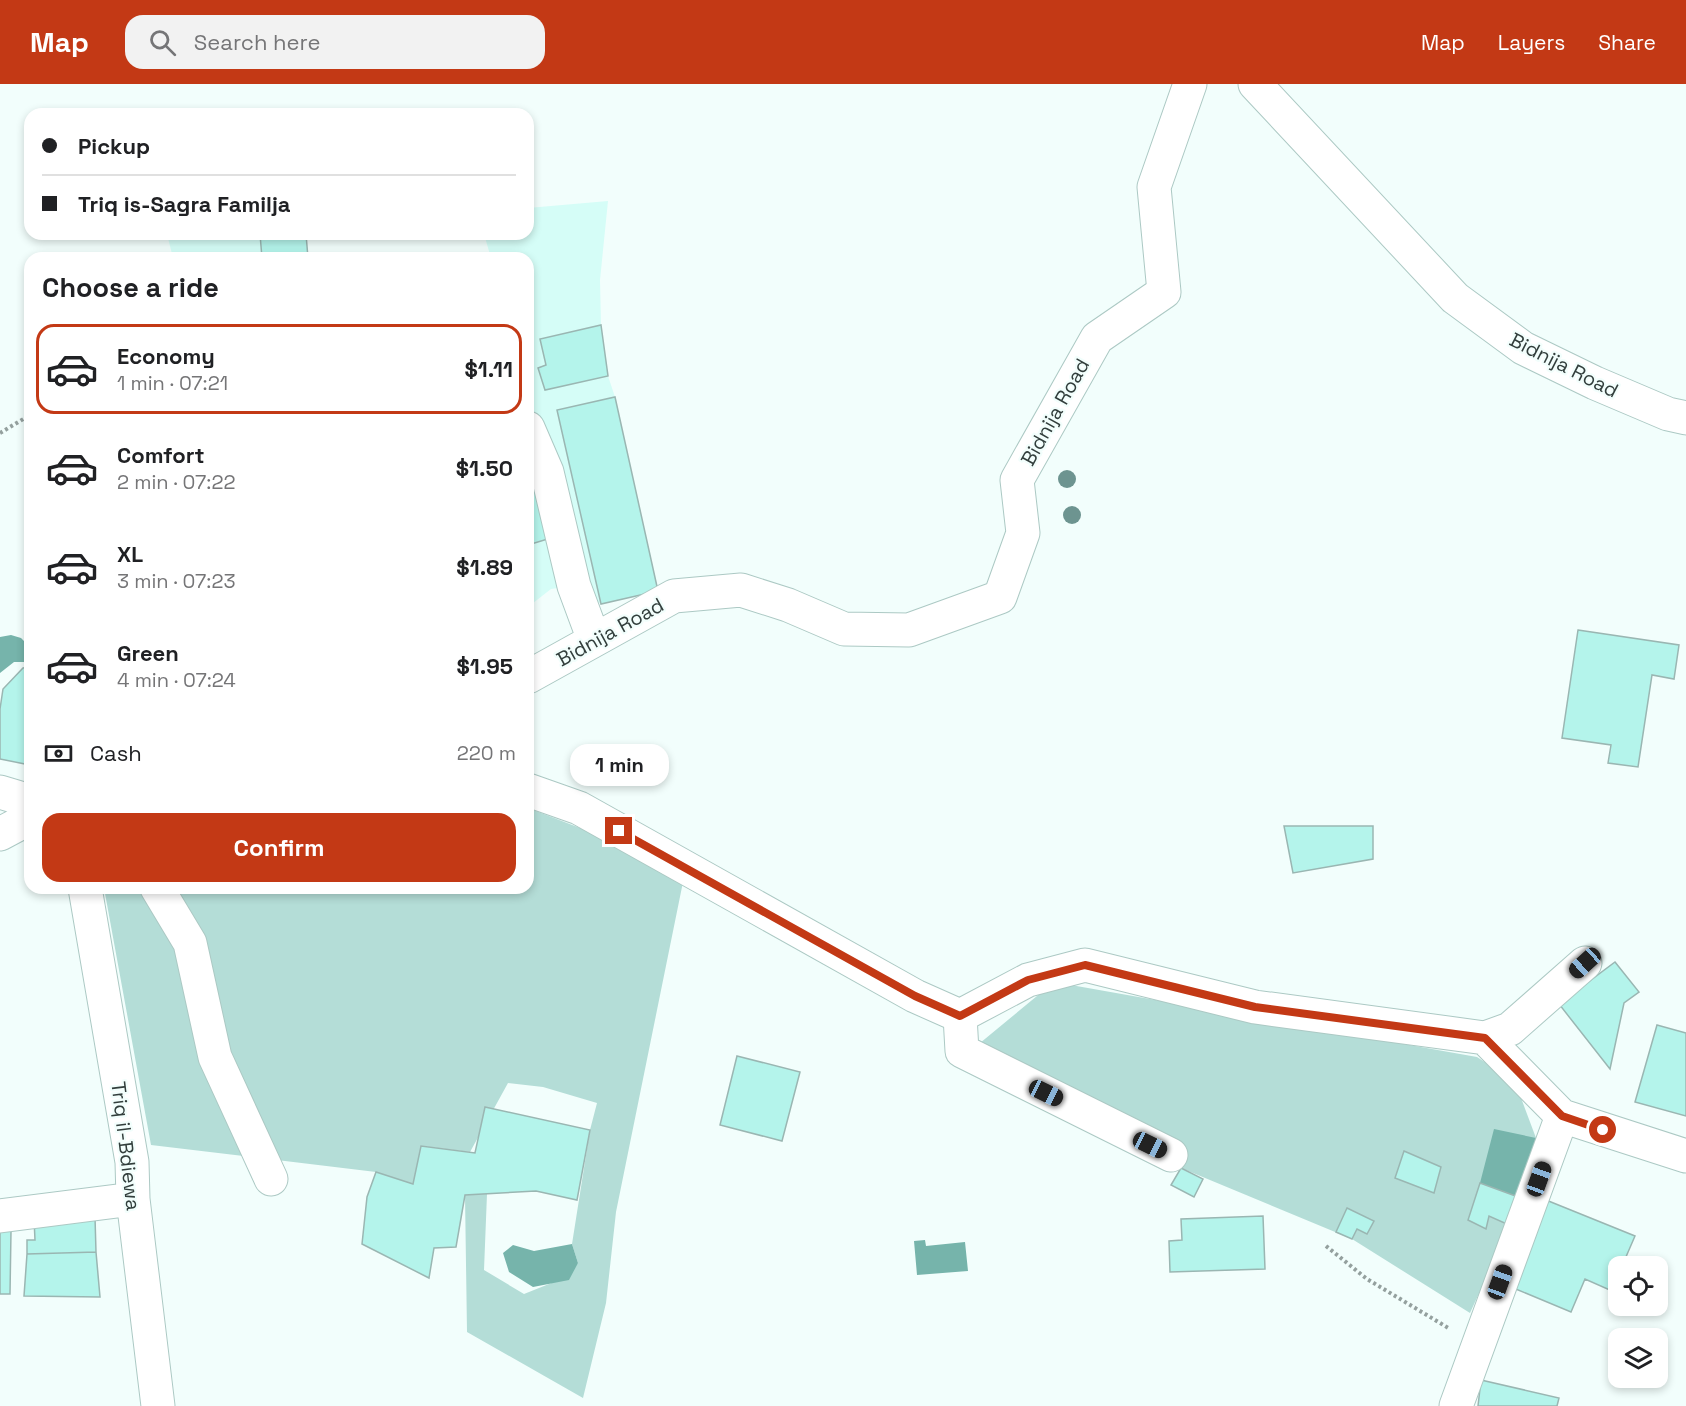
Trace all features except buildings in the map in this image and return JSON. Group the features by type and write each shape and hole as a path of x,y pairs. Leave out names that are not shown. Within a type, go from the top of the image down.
{"street":[{"name":"Bidnija Road","path":"534,674 674,596 741,590 789,605 844,629 909,630 1000,597 1023,533 1017,480 1097,338 1164,292 1154,187 1190,84"},
{"name":"Bidnija Road","path":"1263,86 1455,298 1523,348 1595,383 1668,414 1686,418"},
{"path":"534,441 548,472 574,586 594,640"},
{"path":"0,792 24,799"},
{"path":"534,792 579,808 915,996 960,1016"},
{"path":"0,834 24,821"},
{"name":"Triq il-Bdiewa","path":"86,894 132,1162 133,1199 159,1406"},
{"path":"161,894 190,943 215,1058 271,1179"},
{"path":"960,1016 1028,980 1085,965 1255,1007 1485,1038 1510,1029 1585,963"},
{"path":"960,1016 962,1051 1171,1155"},
{"path":"1485,1038 1562,1116 1686,1156"},
{"path":"1456,1406 1562,1116"},
{"path":"0,1216 133,1199"}],"path":[{"path":"0,433 24,419"},
{"path":"1326,1246 1367,1279 1477,1345"}],"shaded area":[{"path":"608,201 600,280 601,325 608,376 615,397 658,591 601,604 573,586 551,589 534,602 534,252 489,252 486,240 534,240 534,207"},
{"path":"168,240 306,240 308,252 172,252"},
{"path":"11,635 24,641 24,662 14,662 0,673 0,637"},
{"path":"534,810 593,833 683,882 616,1212 606,1303 583,1398 467,1332 465,1195 487,1194 484,1270 524,1294 559,1280 578,1263 572,1244 590,1130 597,1103 543,1087 508,1083 470,1152 421,1146 413,1184 376,1172 151,1145 105,894 534,894"},
{"path":"1054,982 1477,1057 1515,1082 1536,1138 1535,1170 1470,1313 1352,1239 1181,1168 974,1048"},
{"path":"1494,1129 1536,1138 1535,1170 1521,1198 1480,1183"},
{"path":"925,1240 926,1246 965,1242 968,1271 917,1275 914,1241"},
{"path":"572,1244 578,1263 569,1280 533,1287 509,1272 503,1253 513,1245 534,1251"}],"route":[{"path":"619,831 915,996 960,1016 1028,980 1085,965 1255,1007 1485,1038 1562,1116 1603,1130"}]}
